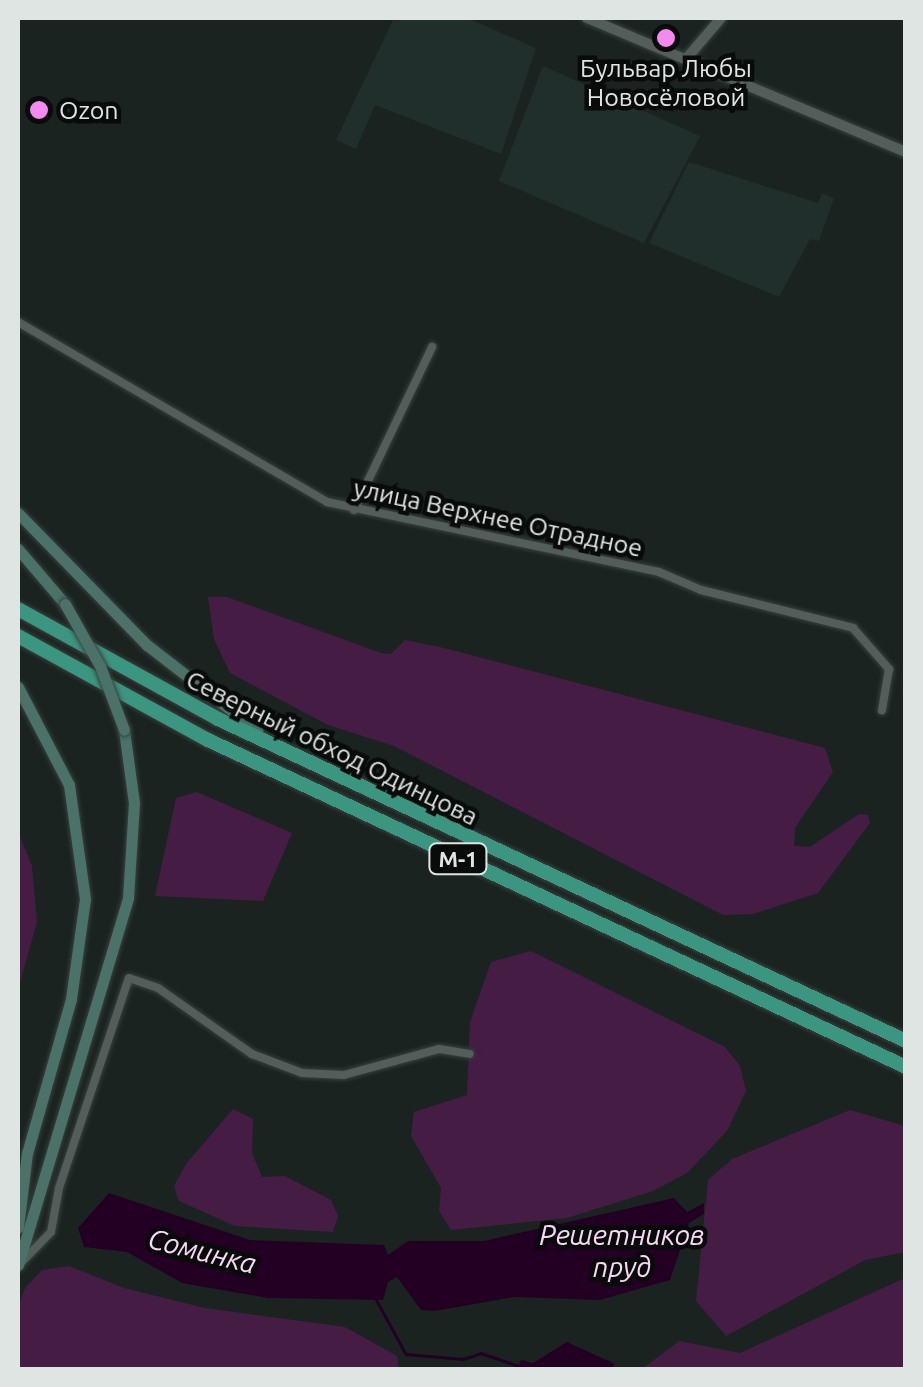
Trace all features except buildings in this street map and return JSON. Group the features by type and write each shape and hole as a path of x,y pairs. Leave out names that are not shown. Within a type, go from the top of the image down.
{"highway":[{"name":"Северный обход Одинцова","path":"18,608 117,668 334,774 906,1041"},
{"name":"Северный обход Одинцова","path":"18,636 208,740 906,1067"}],"main road":[{"path":"18,513 183,677 248,725 334,774"},
{"path":"18,549 65,604 100,666 124,730 134,803 128,898 18,1266"},
{"path":"18,687 68,786 85,899 68,1016 24,1163 18,1227"}],"street":[{"path":"587,18 906,152"},
{"path":"686,58 720,18"},
{"name":"улица Верхнее Отрадное","path":"19,325 304,490 354,510 659,572 700,590 853,628 889,669 882,710"},
{"path":"354,510 432,347"},
{"path":"18,1266 51,1232 59,1188 130,978 158,988 252,1054 302,1073 344,1075 439,1049 470,1054"}],"shaded area":[{"path":"394,18 467,18 536,48 501,154 375,105 356,149 336,140"},
{"path":"543,66 700,136 644,243 499,181"},
{"path":"689,162 818,203 822,193 834,198 819,241 810,239 779,297 649,243"},
{"path":"208,597 227,597 381,653 391,654 405,640 440,647 825,748 833,772 795,828 794,846 810,847 859,814 868,815 870,823 818,893 753,914 723,915 394,746 328,725 230,673 214,639"},
{"path":"197,792 292,833 263,901 155,896 176,798"},
{"path":"18,832 32,866 37,922 18,990"},
{"path":"531,951 725,1047 740,1066 746,1091 727,1131 687,1173 653,1191 567,1218 451,1230 439,1211 441,1188 411,1136 414,1112 467,1095 470,1022 491,962"},
{"path":"233,1109 253,1119 252,1153 262,1177 285,1176 331,1200 338,1216 333,1232 235,1226 179,1201 174,1186 186,1164"},
{"path":"850,1110 905,1126 905,1252 865,1260 726,1336 696,1301 708,1180 732,1159"},
{"path":"69,1266 124,1288 205,1308 345,1327 397,1356 399,1369 18,1369 18,1307 25,1288 42,1270"},
{"path":"905,1278 905,1369 642,1369 679,1341 740,1353"}],"water":[{"name":"Решетников пруд","path":"109,1193 250,1240 384,1245 388,1255 408,1241 484,1241 674,1198 687,1212 704,1203 704,1214 689,1223 670,1280 600,1300 515,1297 434,1311 421,1310 397,1277 388,1282 383,1300 268,1298 182,1283 127,1252 84,1247 78,1228"},
{"path":"567,1342 615,1364 611,1369 517,1369 521,1360 533,1363"}],"waterway":[{"path":"376,1299 406,1354 463,1359 481,1353 518,1366"}],"place":[{"name":"Бульвар Любы Новосёловой","path":"666,38"},
{"name":"Ozon","path":"39,110"}],"water label":[{"name":"Соминка","path":"202,1251"}]}
